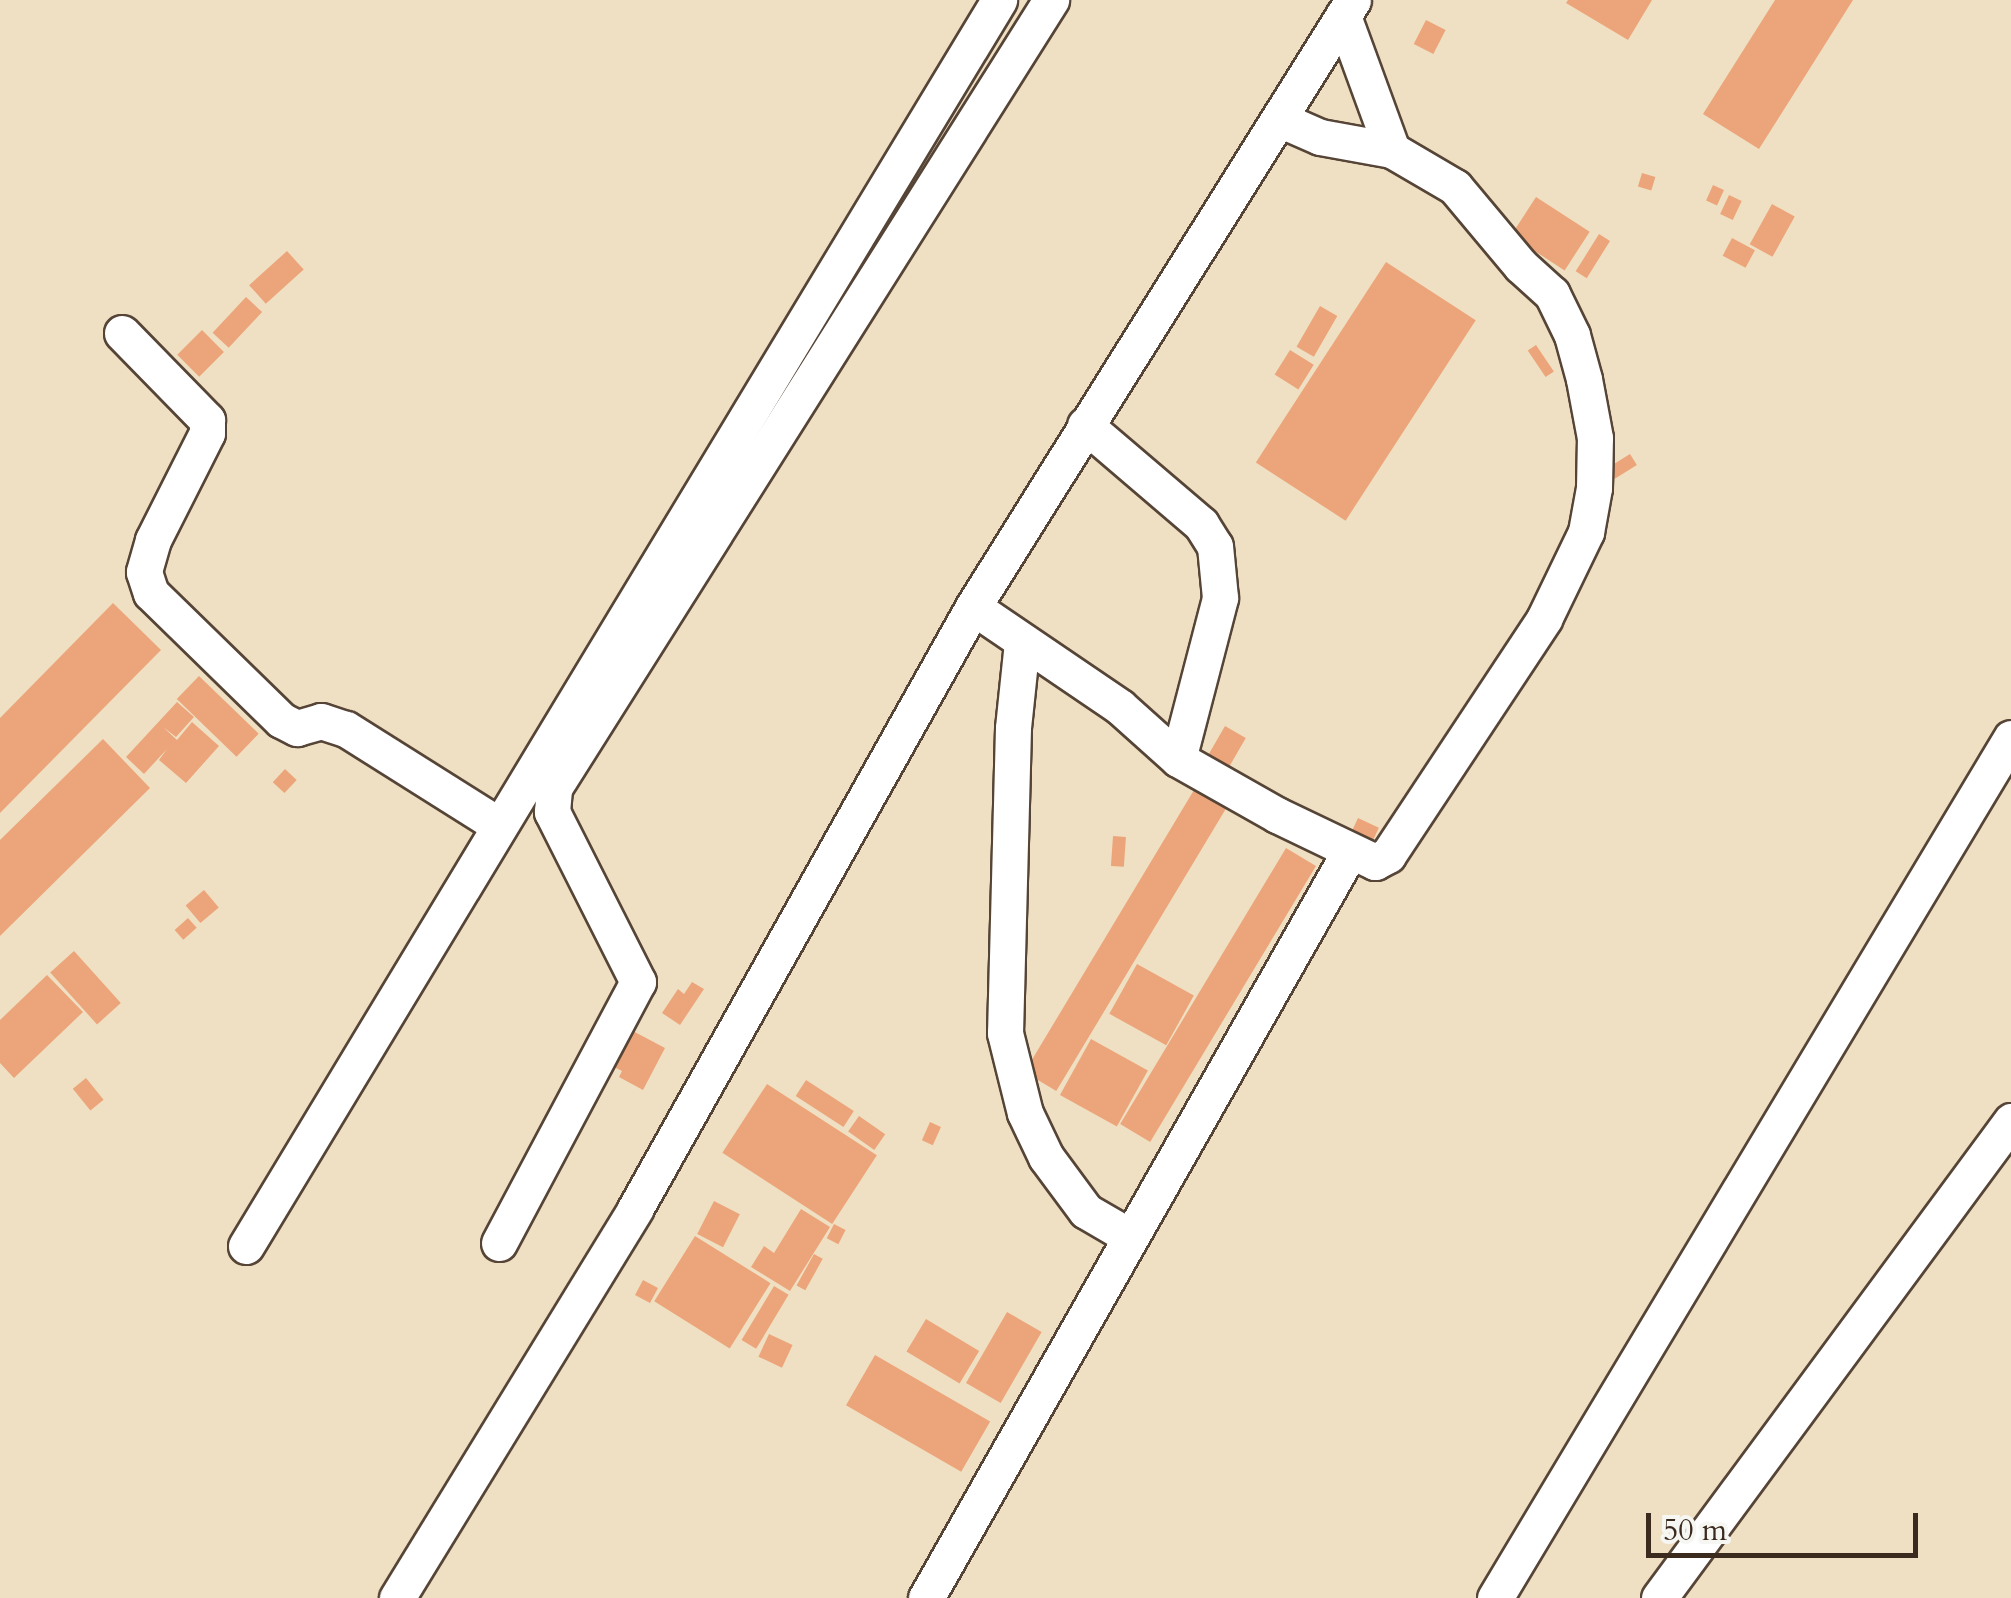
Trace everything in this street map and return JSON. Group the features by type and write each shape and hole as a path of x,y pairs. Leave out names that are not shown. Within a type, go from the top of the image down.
{"street":[{"path":"246,1246 497,824 999,0"},
{"path":"499,1243 638,982 552,812 554,788 1051,0"},
{"path":"396,1598 635,1209 973,607 1348,8"},
{"path":"1348,8 1392,150"},
{"path":"973,607 1120,707 1178,759 1375,862 1388,855 1544,619 1586,532 1594,488 1594,438 1584,379 1572,335 1552,294 1521,266 1455,187 1392,150 1320,138 1280,120"},
{"path":"122,334 207,420 207,434 152,540 144,572 151,593 281,720 297,728 321,721 346,729 497,824"},
{"path":"1086,425 1201,524 1215,546 1220,598 1178,759"},
{"path":"1022,642 1013,728 1005,1033 1025,1114 1046,1157 1086,1211 1128,1236"},
{"path":"1495,1598 2011,738"},
{"path":"926,1598 1128,1236 1350,852"},
{"path":"1660,1598 2011,1122"}],"building":[{"path":"1652,0 1628,40 1566,3"},
{"path":"1775,0 1853,0 1759,149 1703,114"},
{"path":"1426,20 1446,30 1433,54 1414,44"},
{"path":"1642,173 1655,177 1651,190 1638,186"},
{"path":"1713,185 1724,190 1717,205 1706,201"},
{"path":"1729,195 1742,201 1733,220 1720,214"},
{"path":"1536,197 1590,232 1565,270 1511,236"},
{"path":"1772,204 1795,217 1772,257 1750,244"},
{"path":"1599,234 1610,241 1587,278 1576,271"},
{"path":"1732,238 1755,250 1746,268 1723,256"},
{"path":"287,251 304,270 266,304 249,285"},
{"path":"1386,262 1476,320 1346,521 1256,462"},
{"path":"246,297 262,312 229,348 213,333"},
{"path":"1320,306 1337,316 1314,357 1296,347"},
{"path":"202,330 224,352 199,377 177,355"},
{"path":"1536,345 1554,372 1546,377 1528,351"},
{"path":"1290,350 1314,365 1298,389 1275,375"},
{"path":"1630,454 1637,465 1615,479 1608,468"},
{"path":"113,603 161,650 0,813 0,718"},
{"path":"199,676 259,734 236,757 177,699"},
{"path":"177,702 194,717 176,737 163,727 177,740 192,722 219,746 186,783 159,760 167,749 144,774 126,757"},
{"path":"1225,726 1246,738 1222,780 1201,768"},
{"path":"103,739 150,788 0,936 0,840"},
{"path":"285,769 297,780 284,793 273,782"},
{"path":"1194,790 1226,809 1056,1091 1025,1072"},
{"path":"1358,818 1379,828 1370,848 1349,838"},
{"path":"1113,836 1126,837 1124,867 1111,866"},
{"path":"1286,848 1316,866 1150,1142 1120,1124"},
{"path":"204,890 219,908 200,923 186,905"},
{"path":"188,918 197,928 183,940 175,930"},
{"path":"74,951 121,1003 97,1024 50,972"},
{"path":"1137,964 1194,996 1166,1045 1109,1014"},
{"path":"47,975 83,1012 14,1078 0,1063 0,1020"},
{"path":"692,982 704,989 680,1025 662,1013 678,989 684,994"},
{"path":"631,1030 665,1048 643,1090 619,1077 622,1071 612,1066"},
{"path":"1091,1039 1148,1071 1117,1126 1060,1095"},
{"path":"86,1078 104,1100 90,1110 73,1089"},
{"path":"806,1080 854,1111 843,1127 796,1096"},
{"path":"767,1084 877,1155 832,1224 722,1153"},
{"path":"859,1116 885,1134 874,1150 848,1132"},
{"path":"930,1122 941,1127 933,1145 922,1140"},
{"path":"714,1201 740,1214 723,1247 697,1234"},
{"path":"801,1209 830,1227 790,1291 751,1267 764,1246 774,1253"},
{"path":"834,1224 846,1230 838,1244 827,1238"},
{"path":"695,1236 770,1283 730,1348 654,1301"},
{"path":"814,1254 823,1259 805,1290 797,1285"},
{"path":"643,1280 658,1288 650,1303 635,1295"},
{"path":"774,1286 789,1295 756,1349 742,1340"},
{"path":"1007,1312 1042,1332 1001,1403 966,1383"},
{"path":"926,1319 979,1351 960,1384 906,1352"},
{"path":"769,1334 793,1345 782,1368 758,1357"},
{"path":"875,1355 990,1422 961,1472 846,1405"}]}
